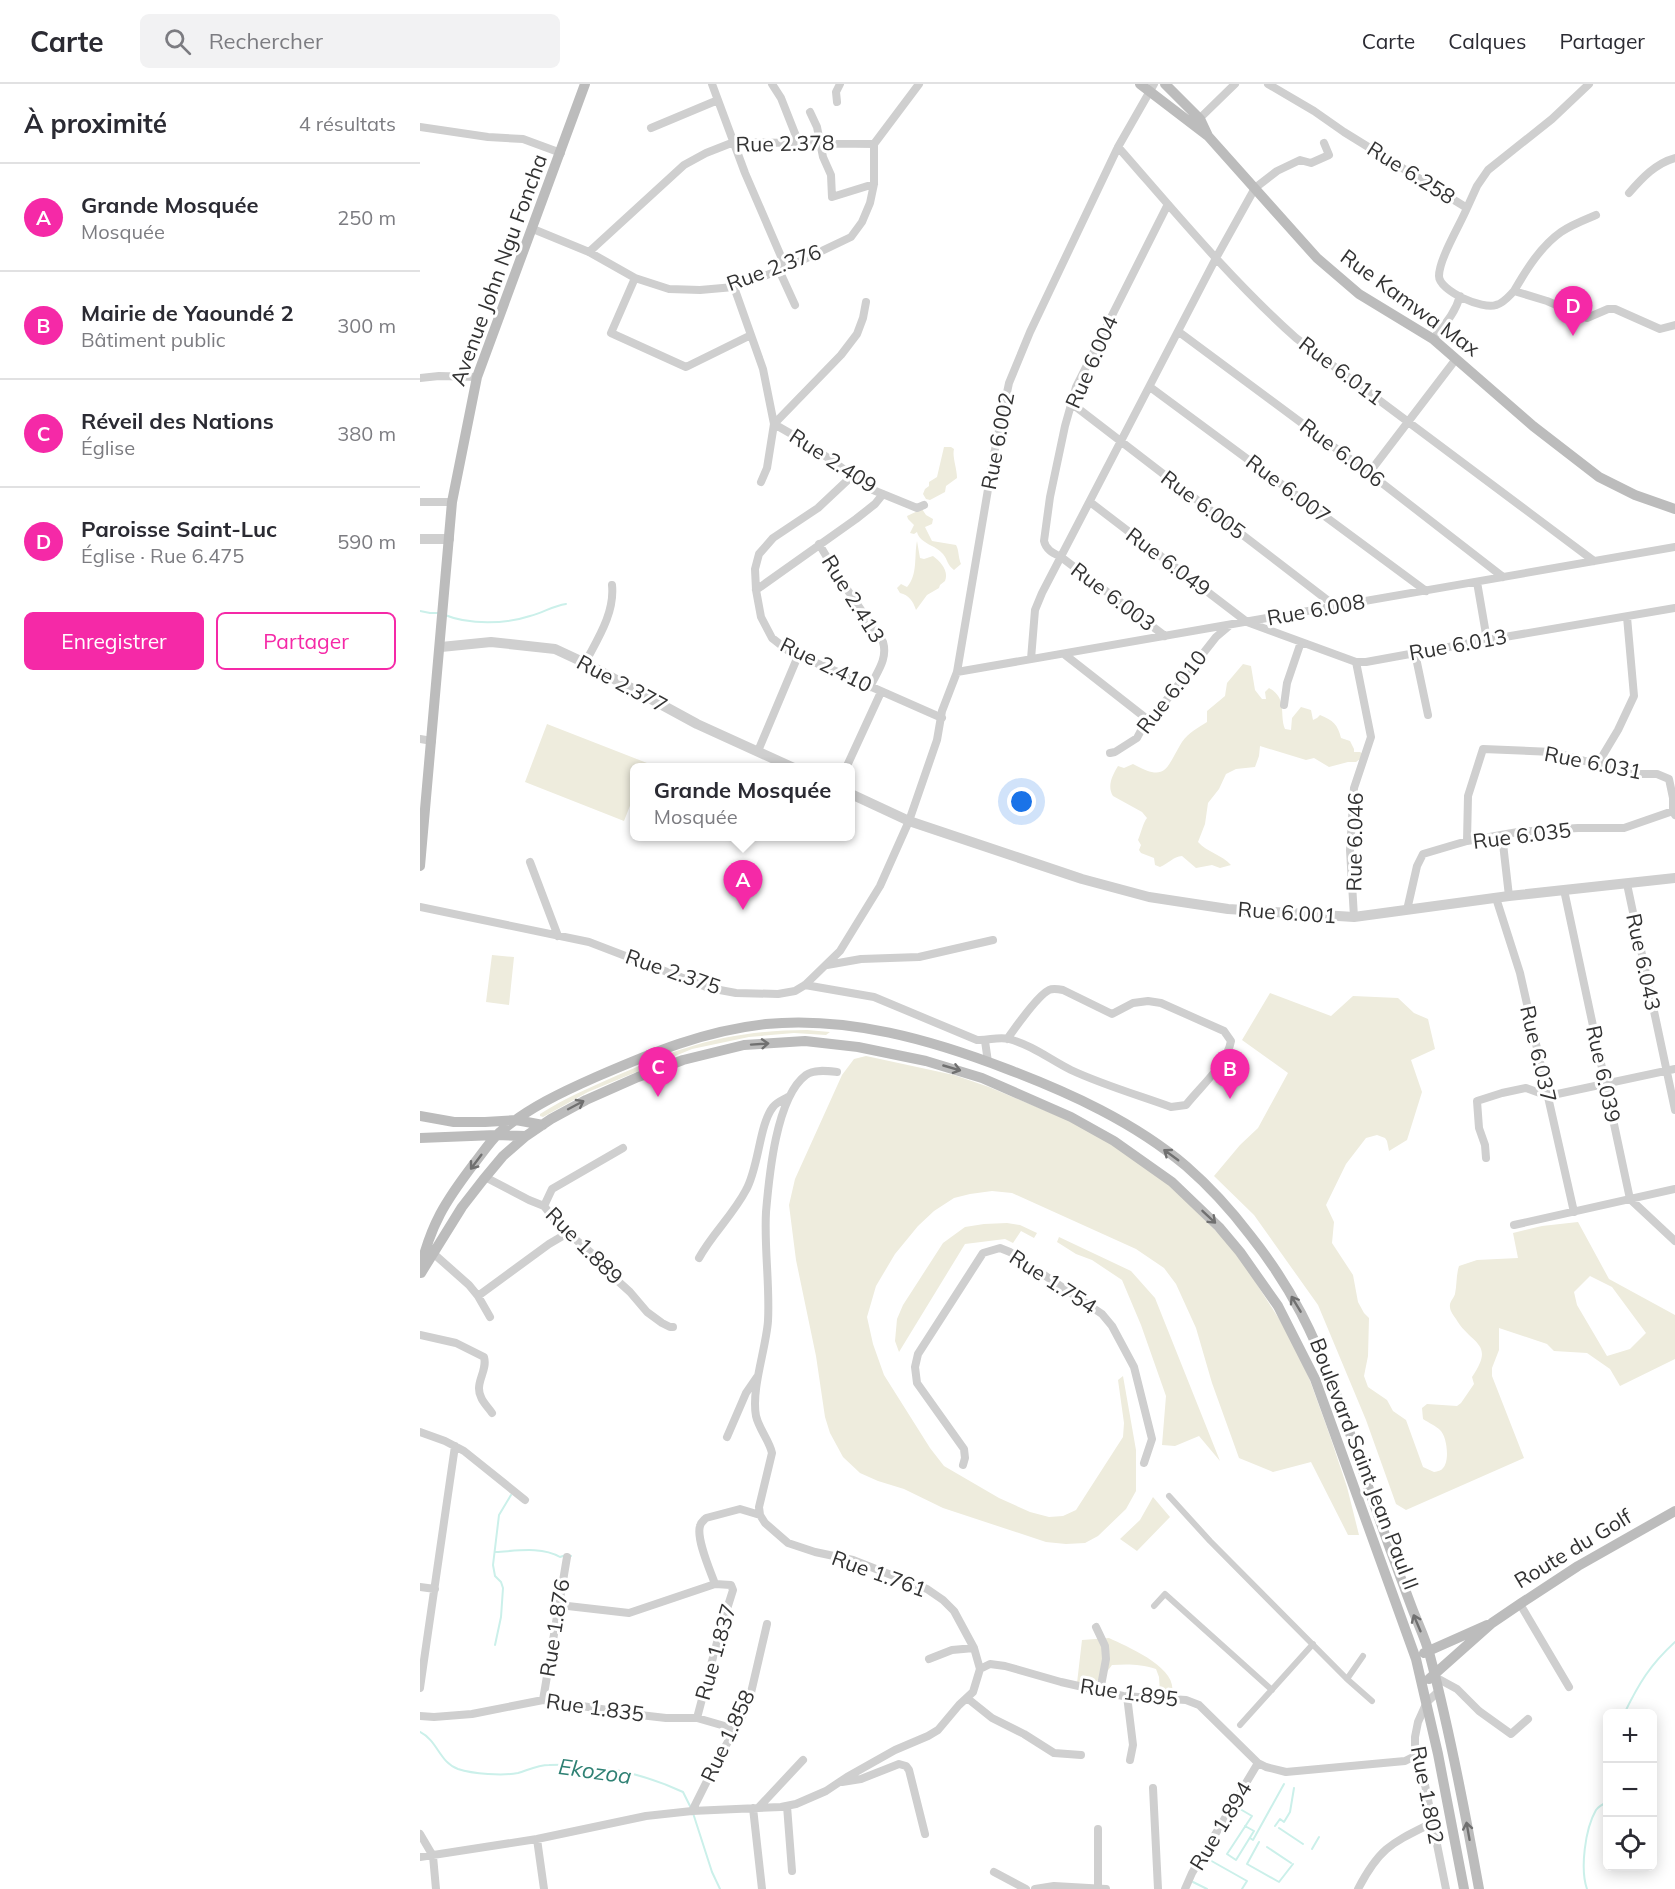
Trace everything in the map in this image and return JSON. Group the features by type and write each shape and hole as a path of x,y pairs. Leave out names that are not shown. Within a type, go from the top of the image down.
{"main road":[{"name":"Avenue John Ngu Foncha","path":"420,866 453,502 477,377 585,84"},
{"path":"1140,84 1152,87 1197,122"},
{"path":"1164,84 1184,102 1197,122"},
{"name":"Rue Kamwa Max","path":"1197,122 1317,258 1359,294 1433,339 1533,426 1599,477 1635,495 1675,508"},
{"name":"Boulevard Saint Jean Paul II","path":"420,1270 438,1214 496,1135 533,1108 580,1084 658,1051 726,1030 769,1024 807,1023 859,1028 930,1043 988,1062 1094,1106 1137,1131 1185,1165 1211,1190 1249,1234 1300,1310 1322,1355 1377,1513 1429,1649 1462,1798 1479,1889"},
{"name":"Boulevard Saint Jean Paul II","path":"420,1275 462,1208 485,1177 503,1156 526,1136 586,1100 683,1060 744,1045 805,1041 858,1047 926,1061 982,1078 1071,1117 1114,1141 1172,1182 1219,1227 1240,1252 1278,1306 1315,1379 1416,1659 1447,1797 1464,1889"},
{"path":"420,1116 454,1122 516,1120 543,1125"},
{"path":"420,1138 526,1136"},
{"name":"Route du Golf","path":"1422,1685 1435,1676 1492,1623 1578,1566 1675,1511"},
{"name":"Route du Golf","path":"1416,1659 1429,1649 1492,1623"}],"street":[{"path":"712,84 795,305"},
{"path":"772,84 781,98 796,136 796,143"},
{"path":"837,102 836,92 840,84"},
{"path":"874,144 919,84"},
{"path":"1197,122 1235,84"},
{"name":"Rue 6.258","path":"1268,84 1467,207 1488,170 1552,119 1589,84"},
{"name":"Rue 6.002","path":"909,821 937,740 942,711 957,672 994,454 1009,383 1030,332 1118,147 1152,87"},
{"path":"651,128 718,99"},
{"path":"810,112 817,126 831,175 832,197 874,184"},
{"path":"420,127 488,137 523,139 561,153"},
{"name":"Rue 2.378","path":"589,252 684,165 734,142 874,144"},
{"path":"1031,659 1035,610 1216,258 1255,188 1277,171 1300,160 1311,163 1329,155 1324,142"},
{"name":"Rue 2.376","path":"533,229 589,252 635,278 669,289 700,290 734,287 782,269 851,237 862,222 870,202 874,184 874,144"},
{"name":"Rue 6.011","path":"1118,147 1216,258 1296,338 1594,561"},
{"path":"1629,193 1656,166 1675,158"},
{"name":"Rue 6.004","path":"1061,557 1049,550 1044,541 1050,497 1071,403 1076,387 1168,204"},
{"path":"1467,207 1440,266 1439,278 1443,286 1460,296 1484,305 1494,306 1503,302 1514,291 1535,258 1548,243 1562,231 1596,215"},
{"path":"635,278 611,333 686,367 751,335"},
{"name":"Rue 2.409","path":"734,287 763,369 774,424 807,443 873,490 917,508 924,506"},
{"path":"1514,291 1547,301 1587,318 1608,309 1622,312 1660,329 1675,325"},
{"path":"1433,339 1452,315 1460,296"},
{"path":"761,482 767,468 774,424 857,334 866,302"},
{"name":"Rue 6.006","path":"1179,332 1369,472 1503,577"},
{"path":"1369,472 1456,359"},
{"path":"420,378 477,377"},
{"name":"Rue 6.007","path":"1150,387 1426,591"},
{"name":"Rue 6.005","path":"1071,403 1335,606"},
{"name":"Rue 2.410","path":"852,476 818,508 773,538 759,554 755,569 756,590 765,627 781,647 798,656 942,718"},
{"path":"756,590 869,509 883,494"},
{"path":"420,502 453,502"},
{"name":"Rue 6.049","path":"1090,502 1247,622"},
{"path":"420,539 449,539"},
{"name":"Rue 2.413","path":"819,544 883,642 884,658 870,687"},
{"name":"Rue 6.008","path":"957,672 1675,547"},
{"name":"Rue 6.003","path":"1061,557 1165,636"},
{"path":"1477,582 1487,640"},
{"path":"585,663 606,621 614,597 612,585"},
{"name":"Rue 6.013","path":"1247,622 1356,662 1366,662 1675,608"},
{"path":"1597,765 1618,730 1634,696 1627,617"},
{"name":"Rue 6.010","path":"1110,753 1137,738 1147,719 1161,707 1216,637 1230,625"},
{"name":"Rue 2.377","path":"441,647 491,642 555,649 680,715 783,763"},
{"path":"1284,705 1287,683 1300,642"},
{"path":"1415,653 1428,715"},
{"path":"1064,654 1147,719"},
{"path":"758,751 798,656"},
{"name":"Rue 6.046","path":"1354,917 1350,850 1354,788 1371,737 1356,662"},
{"path":"848,763 881,692"},
{"path":"420,739 432,741"},
{"name":"Rue 6.031","path":"1467,842 1468,796 1483,749 1553,752 1630,774 1657,774 1669,779 1674,813"},
{"path":"855,796 909,821"},
{"name":"Rue 6.035","path":"1407,910 1417,866 1424,854 1502,835 1578,828 1624,828 1674,813"},
{"name":"Rue 6.001","path":"909,821 1082,879 1149,897 1228,909 1354,917 1509,896 1675,878"},
{"name":"Rue 2.375","path":"420,907 589,942 709,988 736,993 778,994 795,991 805,985 840,951 880,886 909,821"},
{"path":"1502,835 1509,896"},
{"path":"530,862 558,936"},
{"name":"Rue 6.043","path":"1627,884 1671,1070 1675,1110"},
{"name":"Rue 6.039","path":"1564,890 1630,1199"},
{"name":"Rue 6.037","path":"1496,898 1520,973 1574,1212"},
{"path":"827,965 861,959 919,957 993,940"},
{"path":"805,985 874,997 977,1040 1007,1039 1040,1051 1071,1070 1171,1107 1186,1105 1222,1061 1230,1048 1231,1041 1224,1031 1161,1003 1148,1001 1133,1003 1112,1014 1056,988 1048,990 1040,998 1007,1039"},
{"path":"985,1041 988,1062"},
{"path":"715,1584 700,1536 700,1527 706,1518 734,1510 740,1509 760,1515 759,1507 772,1453 756,1417 755,1399 768,1322 766,1213 771,1168 781,1118 789,1097 798,1083 808,1074 827,1070 837,1072"},
{"path":"1486,1158 1485,1145 1479,1128 1477,1101 1526,1088 1548,1096 1671,1070"},
{"path":"699,1258 746,1190 755,1170 769,1114 775,1105 789,1097"},
{"path":"544,1206 552,1189 623,1148"},
{"name":"Rue 1.889","path":"485,1177 544,1206 566,1234 602,1262 647,1312 670,1328 673,1327"},
{"path":"1514,1225 1675,1190"},
{"path":"1630,1199 1675,1241"},
{"path":"478,1296 566,1234"},
{"name":"Rue 1.754","path":"963,1465 964,1449 916,1383 915,1368 918,1354 983,1253 1000,1248 1010,1252 1102,1314 1112,1326 1134,1367 1152,1439 1144,1463"},
{"path":"434,1254 469,1285 490,1317"},
{"path":"420,1335 456,1343 484,1358 486,1363 478,1389 492,1413"},
{"path":"727,1437 746,1393 759,1376"},
{"path":"420,1432 455,1446 525,1500"},
{"path":"420,1688 455,1446"},
{"path":"1169,1497 1347,1679 1372,1701"},
{"name":"Rue 1.761","path":"760,1515 765,1523 789,1543 853,1560 927,1589 954,1611 974,1648 980,1669"},
{"name":"Rue 1.876","path":"543,1700 567,1557"},
{"name":"Rue 1.837","path":"560,1605 629,1614 715,1584 731,1585 733,1590 697,1718"},
{"path":"420,1587 435,1589"},
{"path":"1154,1606 1166,1594 1272,1690"},
{"path":"1520,1604 1569,1687"},
{"name":"Rue 1.858","path":"692,1811 745,1711 767,1624"},
{"path":"1096,1627 1105,1646 1106,1659 1100,1691"},
{"path":"1240,1725 1313,1644"},
{"path":"929,1659 952,1650 974,1648"},
{"path":"1347,1679 1363,1656"},
{"name":"Rue 1.895","path":"980,1669 990,1664 1005,1666 1100,1691 1127,1696 1186,1700 1199,1705 1258,1763"},
{"path":"420,1857 537,1839 646,1816 787,1806 826,1791 895,1750 938,1730 976,1685 980,1669"},
{"path":"1435,1676 1457,1689 1479,1711 1511,1734 1528,1719"},
{"path":"1426,1702 1439,1690"},
{"path":"1127,1696 1133,1745 1130,1760"},
{"path":"967,1698 992,1718 1054,1753 1081,1755"},
{"name":"Rue 1.835","path":"420,1716 472,1714 543,1700 648,1716 697,1718 735,1729"},
{"name":"Rue 1.802","path":"1426,1702 1416,1729 1414,1756 1424,1780 1446,1889"},
{"path":"1258,1763 1286,1772 1405,1761 1414,1756"},
{"path":"762,1889 756,1808 803,1760"},
{"name":"Rue 1.894","path":"1185,1889 1192,1873 1258,1763"},
{"path":"838,1783 861,1779 899,1764 906,1766 909,1770 925,1834"},
{"path":"1153,1788 1158,1889"},
{"path":"787,1806 792,1872"},
{"path":"1358,1889 1379,1854 1392,1844 1432,1823"},
{"path":"1035,1889 1054,1886 1101,1889 1098,1829"},
{"path":"420,1834 433,1856 436,1889"},
{"path":"537,1839 544,1889"},
{"path":"994,1872 1026,1889"}],"shaded area":[{"path":"944,447 954,449 957,478 946,486 945,492 930,500 926,499 923,494 929,482 937,477"},
{"path":"922,509 933,519 932,524 925,527 932,541 956,545 961,564 954,570 940,551 921,539 917,532 910,533 914,525 907,516"},
{"path":"917,541 920,558 933,556 944,567 946,577 939,588 927,595 916,610 910,599 900,593 897,588 901,584 907,587 913,577"},
{"path":"1243,664 1251,666 1255,690 1262,699 1266,699 1265,692 1269,688 1279,697 1285,729 1291,730 1292,718 1301,707 1311,710 1313,720 1320,715 1332,721 1341,738 1350,741 1354,752 1360,752 1363,757 1356,762 1329,767 1314,758 1306,760 1260,746 1255,767 1236,769 1226,774 1219,789 1208,803 1205,824 1198,842 1231,865 1220,868 1212,865 1196,868 1182,856 1160,867 1155,865 1154,858 1139,850 1141,845 1138,840 1147,818 1142,812 1113,796 1110,788 1112,777 1118,766 1124,768 1133,764 1153,772 1164,770 1184,739 1207,722 1207,711 1225,696 1227,683"},
{"path":"547,724 647,763 630,763 630,806 624,821 525,782"},
{"path":"492,955 514,957 509,1005 486,1002"},
{"path":"1270,993 1331,1016 1353,996 1398,998 1414,1013 1428,1019 1435,1049 1411,1060 1422,1092 1407,1140 1389,1151 1385,1138 1377,1135 1366,1138 1346,1164 1326,1205 1334,1222 1332,1243 1353,1275 1358,1302 1369,1318 1368,1356 1364,1376 1368,1387 1387,1400 1393,1411 1406,1420 1423,1467 1434,1472 1442,1469 1447,1454 1442,1433 1423,1419 1422,1408 1427,1404 1457,1406 1461,1403 1474,1384 1472,1377 1482,1357 1479,1345 1462,1328 1450,1309 1450,1303 1455,1294 1459,1266 1477,1260 1518,1258 1513,1233 1542,1226 1578,1222 1609,1279 1675,1315 1675,1359 1620,1386 1610,1369 1587,1353 1554,1351 1547,1344 1499,1328 1499,1350 1492,1368 1492,1376 1524,1458 1406,1510 1396,1504 1366,1420 1318,1305 1254,1215 1214,1176 1258,1128 1288,1073 1242,1040","holes":["1590,1276 1612,1287 1646,1333 1630,1349 1607,1356 1577,1305 1574,1292"]},
{"path":"807,1030 830,1032 826,1035 794,1033 749,1037 692,1049 588,1092 543,1117 540,1116 549,1108 578,1093 651,1061 701,1043 746,1034"},
{"path":"866,1056 954,1075 1070,1121 1117,1147 1173,1188 1235,1250 1288,1333 1309,1378 1330,1436 1347,1487 1359,1535 1348,1535 1311,1462 1273,1472 1239,1458 1212,1383 1196,1328 1176,1284 1164,1268 1136,1249 1012,1193 992,1191 954,1198 934,1211 918,1226 895,1254 876,1286 867,1317 873,1344 884,1375 944,1466 999,1498 1030,1512 1049,1517 1063,1516 1076,1510 1123,1437 1124,1423 1118,1380 1123,1376 1136,1450 1136,1491 1126,1509 1098,1536 1085,1543 1046,1542 943,1508 904,1489 878,1481 860,1473 843,1457 830,1433 825,1417 816,1356 796,1260 789,1205 795,1179 842,1075 854,1059"},
{"path":"1007,1223 1020,1225 1037,1233 1034,1238 1021,1231 1013,1243 1005,1239 965,1244 899,1352 895,1341 897,1319 903,1305 943,1243 965,1227"},
{"path":"1059,1237 1131,1271 1155,1298 1220,1461 1199,1436 1175,1446 1162,1445 1166,1396 1141,1325 1122,1280 1092,1260 1076,1254 1057,1242"},
{"path":"1153,1497 1170,1517 1137,1551 1120,1539 1140,1520"},
{"path":"1109,1638 1140,1653 1161,1668 1169,1677 1172,1686 1171,1696 1160,1693 1156,1669 1139,1665 1112,1665 1097,1681 1077,1683 1082,1640"}],"waterway":[{"path":"445,615 476,622 499,622 535,615 566,604"},
{"path":"420,611 438,613"},
{"path":"495,1645 501,1617 503,1588 495,1576 493,1565 499,1515 511,1495"},
{"path":"496,1552 537,1550 560,1557 571,1556"},
{"path":"1627,1709 1646,1675 1675,1642"},
{"name":"Ekozoa","path":"420,1732 431,1741 447,1762 464,1771 518,1773 545,1765 601,1768 651,1779 683,1792 691,1808"},
{"path":"1250,1838 1253,1840 1284,1784"},
{"path":"1275,1826 1280,1819 1284,1822 1290,1812 1294,1788"},
{"path":"1587,1889 1584,1871 1586,1838 1596,1810 1603,1804"},
{"path":"1240,1809 1252,1816 1227,1854 1236,1860 1254,1831 1245,1826"},
{"name":"Ekozoa","path":"693,1813 712,1872 720,1889"},
{"path":"1279,1828 1303,1844"},
{"path":"1312,1849 1319,1837"},
{"path":"1259,1842 1247,1864 1279,1882 1293,1864"},
{"path":"1267,1847 1291,1863"},
{"path":"1208,1859 1247,1881 1242,1889"},
{"path":"1193,1882 1207,1889"}],"place":[{"name":"Paroisse Saint-Luc","path":"1573,336"},
{"name":"Grande Mosquée","path":"743,910"},
{"name":"Réveil des Nations","path":"658,1097"},
{"name":"Mairie de Yaoundé 2","path":"1230,1099"}]}
